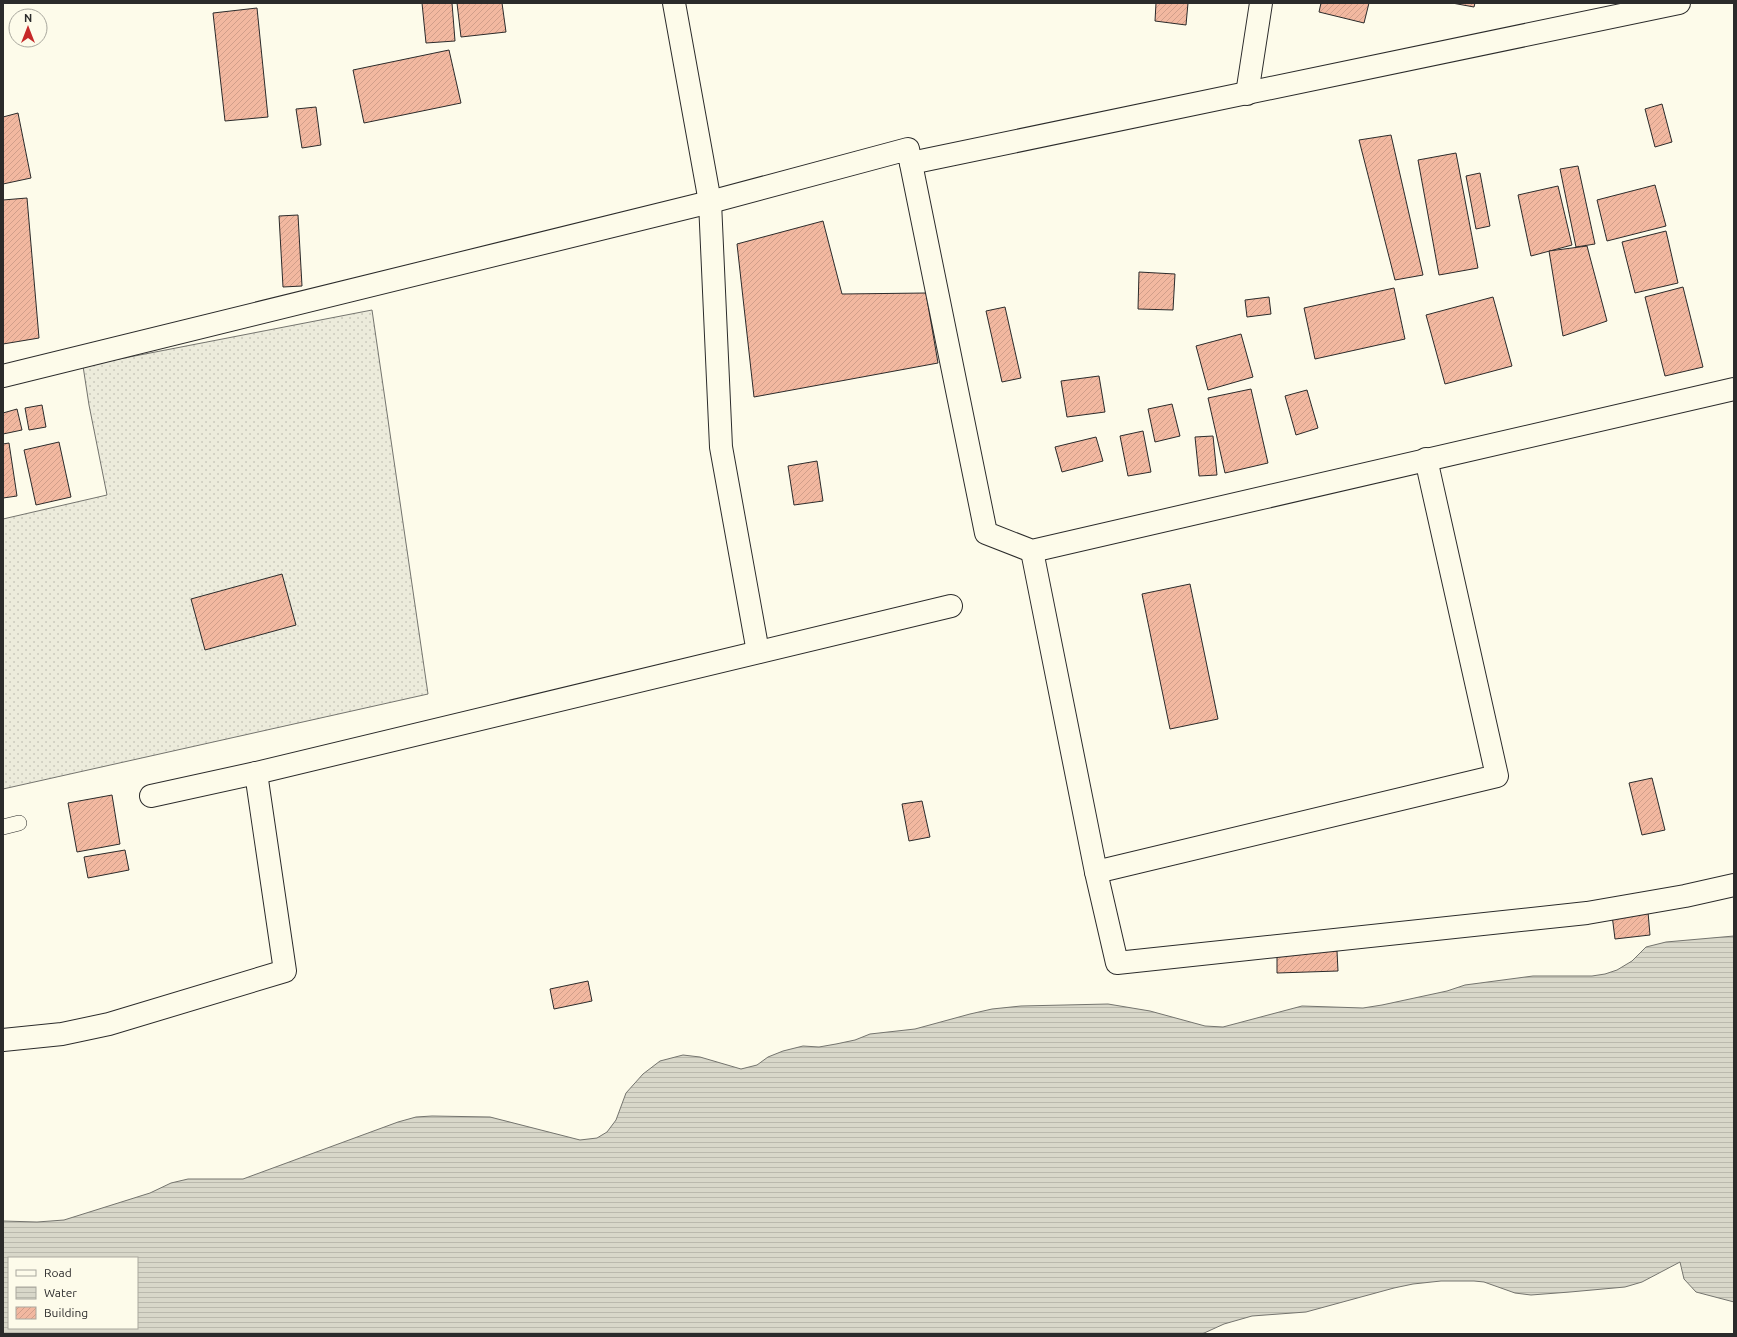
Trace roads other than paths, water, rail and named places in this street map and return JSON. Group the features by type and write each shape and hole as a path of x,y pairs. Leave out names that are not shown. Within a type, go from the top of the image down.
{"street":[{"path":"674,3 710,202 721,447 758,652"},
{"path":"1247,94 1260,3"},
{"path":"911,163 1247,94 1619,9 1679,3"},
{"path":"3,376 710,202 908,149 986,533 1032,551 1426,459 1734,390"},
{"path":"1096,872 1497,776 1426,459"},
{"path":"1032,551 1096,872 1117,963 1587,913 1685,896 1734,885"},
{"path":"151,796 256,773 951,606"},
{"path":"3,1040 62,1034 109,1024 284,971 256,773"}],"lane":[{"path":"3,827 19,823"}],"water":[{"path":"1734,936 1734,1302 1696,1292 1684,1279 1680,1262 1642,1282 1625,1287 1570,1292 1531,1295 1515,1293 1484,1282 1474,1281 1441,1281 1413,1284 1306,1312 1252,1316 1224,1324 1202,1334 3,1334 3,1221 37,1222 64,1220 150,1193 171,1183 188,1179 243,1179 398,1122 416,1117 490,1117 580,1140 597,1138 607,1132 616,1120 626,1093 643,1074 660,1061 683,1055 700,1057 741,1069 757,1065 768,1057 783,1051 803,1046 819,1047 836,1044 855,1040 870,1034 915,1029 992,1009 1021,1006 1108,1004 1150,1011 1205,1026 1223,1027 1302,1006 1363,1008 1447,991 1465,985 1533,976 1592,976 1605,974 1617,970 1632,961 1646,947 1666,942"}]}
